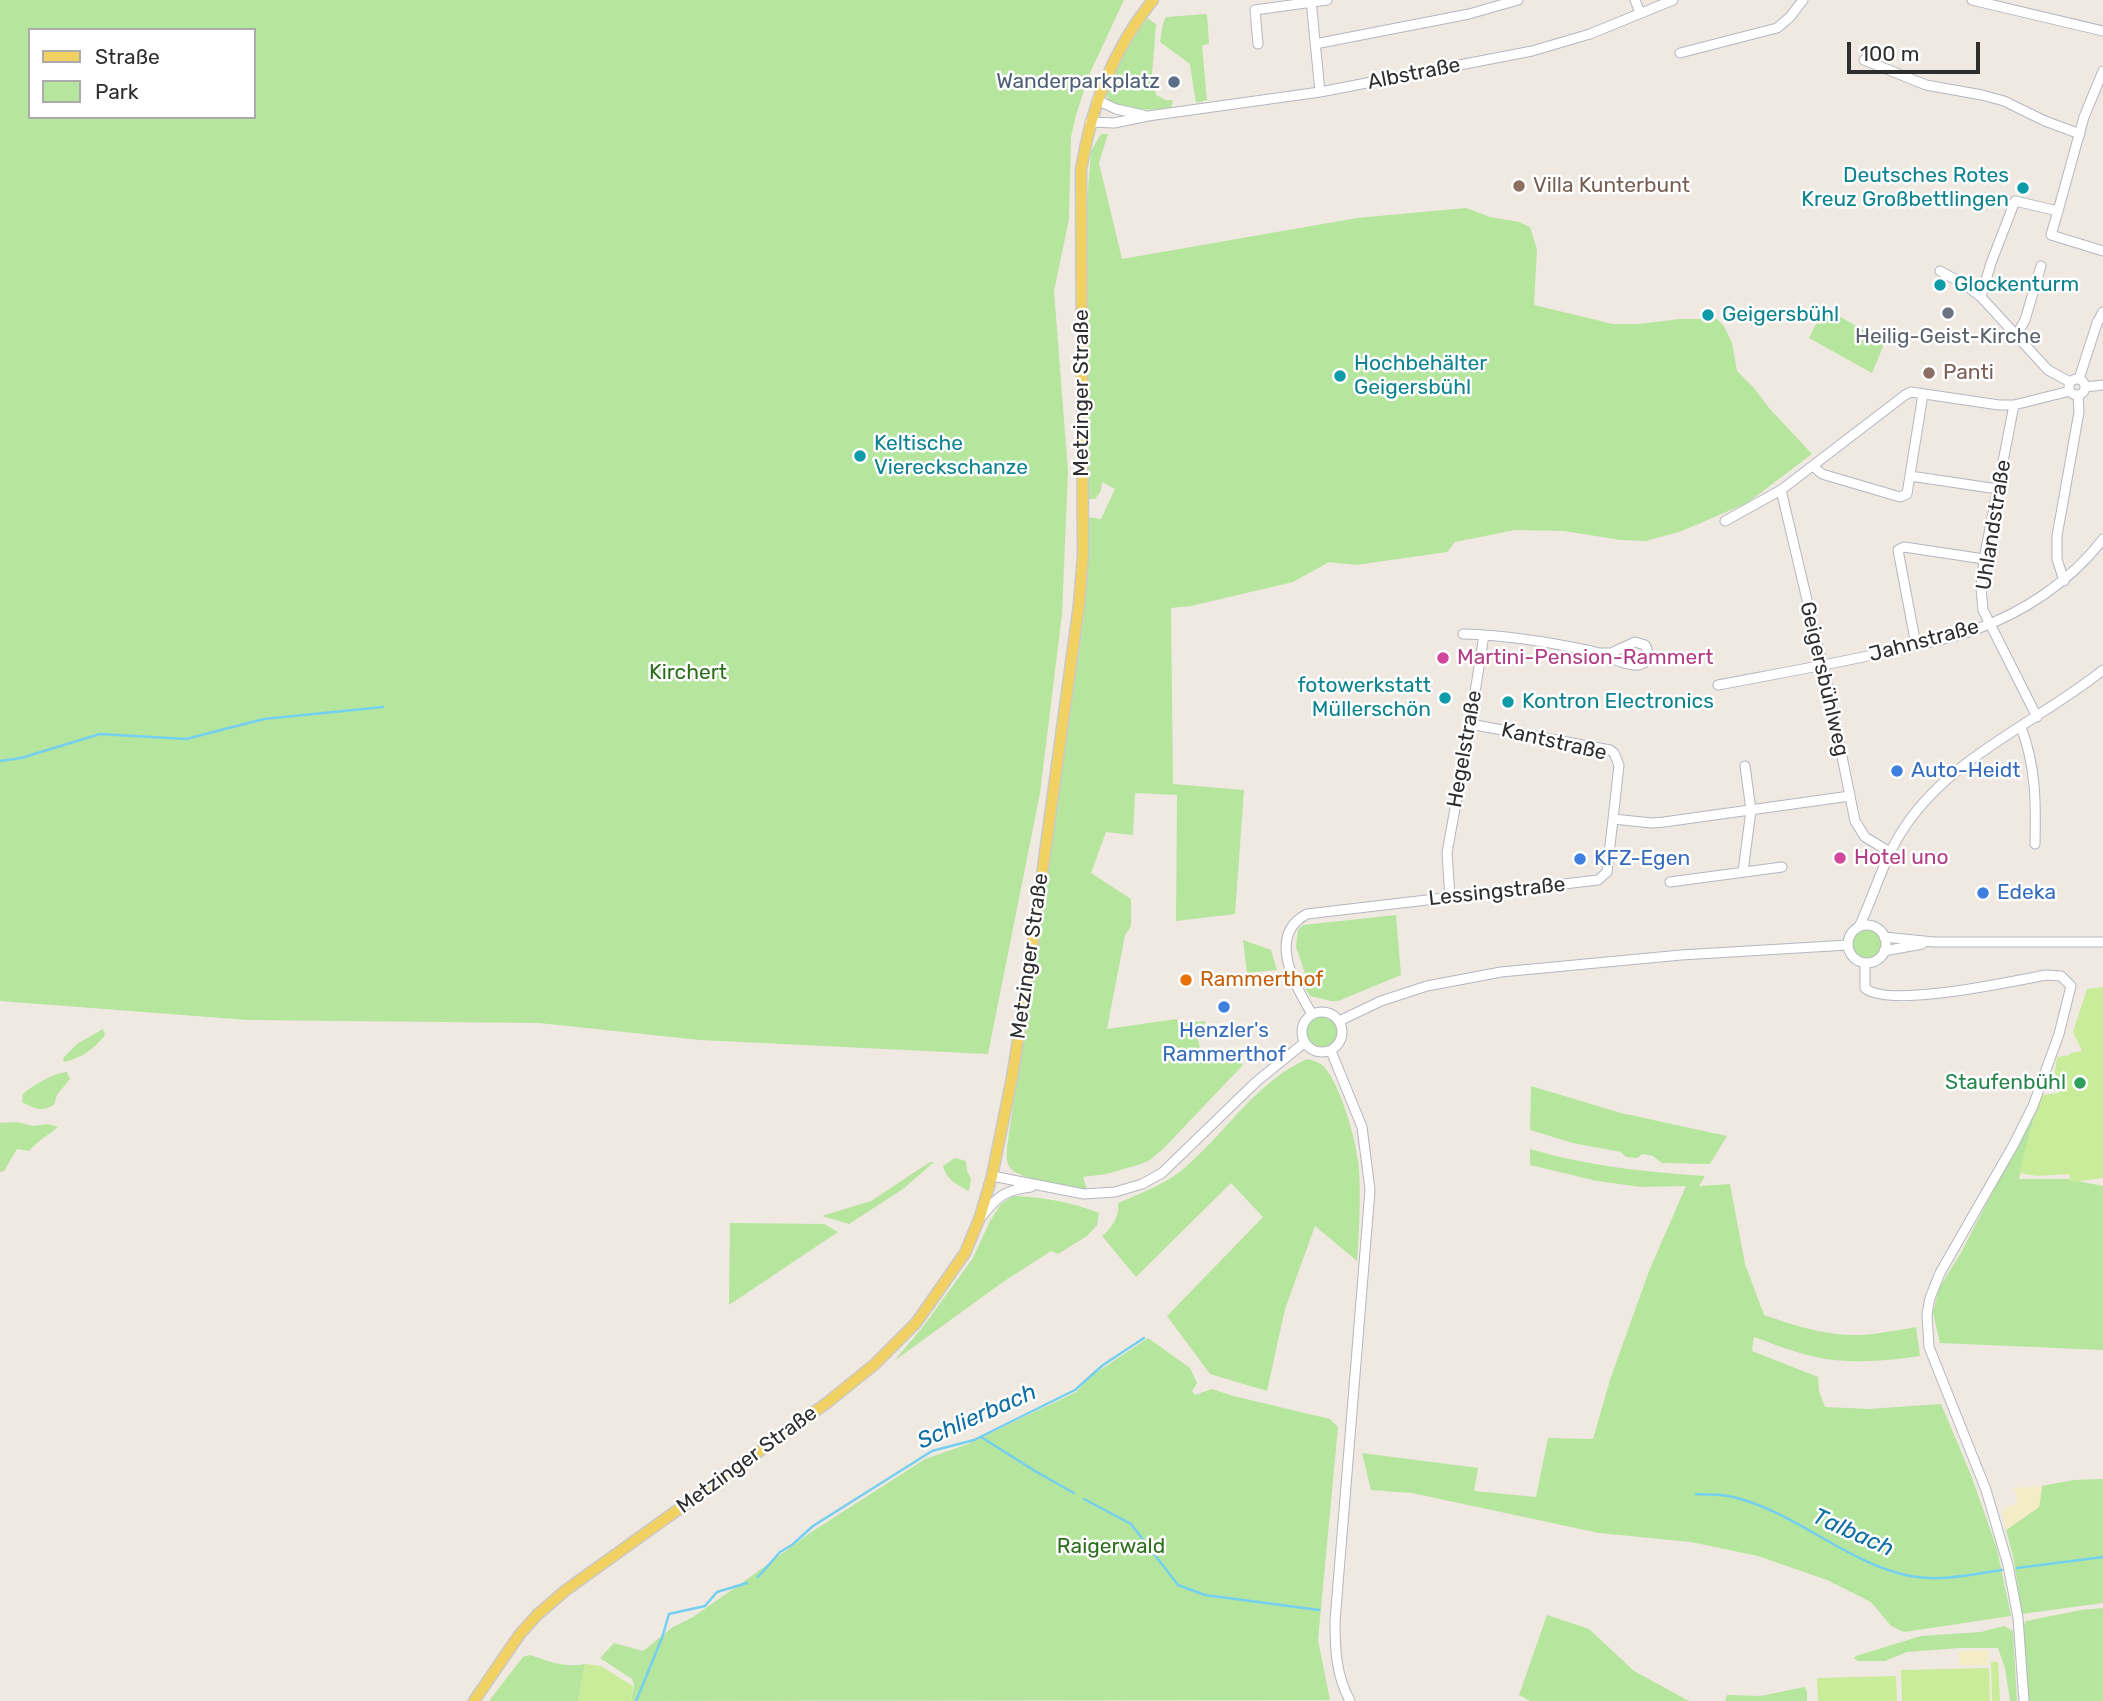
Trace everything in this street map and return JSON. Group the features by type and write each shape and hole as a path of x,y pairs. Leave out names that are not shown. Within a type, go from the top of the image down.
{"main road":[{"name":"Metzinger Straße","path":"474,1701 520,1634 566,1590 828,1402 896,1345 916,1323 965,1253 980,1217 992,1177 1012,1078 1079,605 1083,555 1081,181 1086,140 1097,100 1121,46 1153,0"}],"street":[{"path":"1258,44 1255,10 1326,0"},
{"path":"1315,44 1433,22 1489,4 1518,0"},
{"path":"1634,0 1640,13"},
{"name":"Albstraße","path":"1090,122 1114,122 1320,92 1541,49 1590,34 1673,0"},
{"path":"1680,53 1777,28 1803,0"},
{"path":"1972,0 2103,31"},
{"path":"1311,2 1320,92"},
{"path":"1864,60 1926,85 1982,95 2004,102 2080,134"},
{"path":"2103,71 2090,100 2051,235 2103,251"},
{"name":"Albstraße","path":"1097,100 1116,109 1148,116"},
{"path":"1981,297 2015,201 2058,211"},
{"path":"2016,336 2025,320 2041,266"},
{"path":"1940,271 1981,297 2048,370 2076,387"},
{"path":"2064,581 2057,559 2057,536 2079,412 2076,387 2103,312"},
{"path":"1725,521 1781,490 1912,392 2014,405 2076,387 2103,385"},
{"path":"1813,466 1822,474 1900,498 1907,494 1923,394"},
{"name":"Uhlandstraße","path":"2014,405 1984,559 1981,588 1983,610 1989,624 2037,717"},
{"path":"1910,476 1998,489"},
{"name":"Geigersbühlweg","path":"1781,490 1855,821 1860,832 1870,842 1890,852"},
{"name":"Jahnstraße","path":"1718,685 1822,667 1972,631 2014,612 2064,581 2103,540"},
{"path":"1916,645 1898,550 1904,547 1984,559"},
{"path":"1462,634 1541,641 1640,665 1646,661 1649,653 1645,645 1635,642 1611,653 1599,653"},
{"name":"Hegelstraße","path":"1450,897 1447,853 1484,635"},
{"path":"1884,937 1884,951 1877,960 1865,963 1851,955 1848,945 1851,934 1859,927 1870,906 1890,852 1913,815 1936,789 1973,759 2103,670"},
{"name":"Kantstraße","path":"1470,724 1610,750 1619,765 1613,819"},
{"path":"2021,727 2031,751 2036,794 2035,844"},
{"path":"1743,872 1751,810 1745,766"},
{"path":"1613,819 1652,822 1850,796"},
{"name":"Lessingstraße","path":"1312,1014 1294,978 1285,948 1289,931 1301,918 1315,912 1598,880 1607,872 1613,819"},
{"path":"1670,882 1782,867"},
{"path":"1870,906 1876,928 1884,937 1934,943 2103,942"},
{"path":"1859,927 1876,928"},
{"path":"1884,951 1934,943"},
{"path":"1339,1021 1381,1001 1427,986 1501,972 1681,955 1848,945"},
{"path":"1865,963 1864,988 1877,994 1903,996 1955,992 2046,975 2061,976 2071,986 2050,1063 2033,1106 1940,1273 1927,1314 1929,1347 1986,1490 2005,1553 2018,1618 2024,1701"},
{"path":"1324,1012 1339,1021 1342,1034 1340,1041 1331,1051 1313,1051 1304,1043 1303,1024 1312,1014 1324,1012"},
{"path":"992,1177 1084,1194 1115,1192 1142,1184 1162,1173 1255,1082 1304,1043"},
{"path":"1331,1051 1362,1127 1370,1191 1335,1621 1336,1662 1350,1701"},
{"path":"980,1217 996,1199 1011,1189 1040,1186"}],"green space":[{"name":"Kirchert","path":"0,0 1124,0 1089,75 1071,137 1069,219 1054,291 1068,471 1062,614 1040,793 988,1054 700,1040 539,1023 248,1020 0,1001"},
{"path":"1207,14 1209,43 1202,46 1207,100 1196,103 1190,64 1160,42 1166,17"},
{"path":"1147,18 1156,24 1152,74 1156,95 1173,100 1171,108 1142,110 1113,105 1107,95 1107,88 1122,56"},
{"path":"1101,134 1108,134 1099,163 1122,259 1357,218 1466,208 1490,217 1519,222 1530,227 1537,249 1534,305 1613,324 1717,319 1724,326 1732,343 1737,371 1812,454 1747,503 1682,531 1646,541 1564,531 1515,530 1455,542 1447,552 1356,565 1329,562 1293,582 1191,606 1171,608 1173,784 1244,790 1235,914 1176,921 1177,795 1135,793 1133,835 1106,832 1091,873 1131,899 1131,926 1125,935 1107,1029 1177,1019 1178,1024 1205,1021 1206,1030 1211,1029 1212,1037 1198,1039 1203,1063 1237,1058 1243,1065 1150,1160 1106,1174 1083,1177 1087,1189 1036,1180 1017,1173 1008,1164 1007,1147 1084,618 1088,517 1101,519 1115,489 1102,482 1101,491 1095,499 1088,499 1086,215 1091,151"},
{"path":"1824,308 1885,342 1872,373 1809,338"},
{"path":"1396,915 1401,975 1338,1001 1310,996 1305,987 1309,985 1296,947 1298,930 1303,925"},
{"path":"1867,930 1877,934 1881,944 1877,954 1867,958 1857,954 1853,944 1857,934"},
{"path":"1243,940 1271,950 1277,970 1247,973"},
{"name":"Staufenbühl","path":"2103,987 2103,1178 2071,1182 2069,1174 2037,1176 2019,1173 2038,1103 2043,1095 2059,1093 2055,1072 2057,1057 2082,1051 2073,1032 2087,989"},
{"path":"1322,1017 1332,1022 1337,1032 1332,1042 1322,1047 1312,1042 1307,1032 1312,1022"},
{"path":"103,1029 105,1035 92,1049 64,1062 63,1058 77,1044"},
{"path":"1307,1059 1321,1064 1331,1077 1343,1102 1352,1132 1360,1181 1357,1261 1315,1226 1285,1309 1267,1391 1210,1374 1167,1316 1263,1217 1231,1183 1136,1277 1102,1236 1118,1213 1118,1203 1181,1171 1258,1093 1289,1068"},
{"path":"67,1072 70,1079 57,1095 54,1105 38,1109 22,1102 23,1094 32,1087 50,1077"},
{"path":"1531,1086 1621,1113 1727,1136 1710,1164 1662,1163 1653,1156 1642,1154 1637,1158 1626,1157 1621,1152 1573,1143 1530,1130"},
{"path":"2037,1105 2019,1179 2067,1179 2103,1186 2103,1350 1940,1343 1933,1313 1939,1288 1962,1251"},
{"path":"17,1122 58,1127 29,1151 17,1149 4,1171 0,1172 0,1123"},
{"path":"1530,1149 1617,1167 1705,1176 1699,1186 1730,1184 1745,1264 1764,1315 1811,1330 1848,1335 1875,1334 1916,1327 1920,1356 1845,1361 1815,1357 1754,1337 1752,1351 1818,1377 1819,1391 1825,1407 1868,1409 1941,1404 1971,1475 1997,1549 2011,1616 1904,1632 1891,1626 1871,1602 1827,1580 1758,1556 1691,1542 1599,1533 1412,1493 1371,1490 1362,1453 1478,1468 1474,1491 1536,1497 1548,1438 1593,1439 1610,1380 1649,1271 1686,1186 1641,1187 1597,1181 1530,1165"},
{"path":"955,1158 966,1161 971,1179 969,1191 953,1182 945,1171 943,1166"},
{"path":"930,1162 934,1162 903,1189 849,1224 822,1216 871,1201"},
{"path":"1013,1196 1057,1201 1088,1209 1099,1213 1097,1225 1087,1236 1058,1254 1051,1251 1003,1282 894,1361 922,1328 973,1258 1001,1204"},
{"path":"730,1223 824,1224 838,1232 729,1305"},
{"name":"Raigerwald","path":"1148,1338 1190,1368 1197,1383 1192,1391 1195,1395 1212,1389 1330,1419 1338,1427 1318,1640 1330,1700 631,1701 634,1685 632,1679 600,1658 614,1643 643,1651 673,1627 693,1617 810,1533 925,1459 968,1444 1076,1392 1094,1374"},
{"path":"2103,1479 2103,1603 2022,1614 2006,1530 2039,1507 2042,1486 2074,1480"},
{"path":"2103,1608 2103,1701 2029,1701 2023,1625 2026,1621"},
{"path":"1547,1615 1589,1629 1634,1671 1689,1701 1530,1701 1519,1695"},
{"path":"2004,1626 2013,1631 2017,1701 2010,1701 2005,1668 1998,1648 1907,1652 1885,1661 1858,1661 1854,1658 1921,1636 1981,1632"},
{"path":"529,1655 550,1662 585,1664 578,1701 489,1701 523,1657"},
{"path":"1991,1662 1998,1662 2000,1701 1992,1701"},
{"path":"585,1664 601,1666 633,1686 631,1701 578,1701"},
{"path":"1989,1668 1990,1701 1902,1701 1901,1670"},
{"path":"1896,1676 1897,1701 1818,1701 1817,1678"},
{"path":"1804,1687 1807,1701 1725,1701 1727,1695 1761,1696"}],"sand":[{"path":"2042,1486 2039,1507 2006,1530 2002,1513 2005,1508 2016,1504 2014,1488"},
{"path":"1988,1650 1988,1665 1959,1665 1959,1651"}],"waterway":[{"path":"0,761 21,758 100,734 186,739 264,719 383,707"},
{"name":"Schlierbach","path":"758,1577 780,1552 813,1526 932,1451 974,1440 1075,1390 1103,1365 1144,1338"},
{"path":"981,1437 1074,1493"},
{"name":"Talbach","path":"1696,1494 1728,1496 1756,1504 1865,1561 1910,1576 1944,1578 2002,1570"},
{"path":"1084,1499 1131,1524 1178,1585 1205,1595 1319,1610"},
{"name":"Talbach","path":"2017,1568 2103,1557"},
{"name":"Schlierbach","path":"636,1701 669,1614 705,1606 717,1592 747,1583"}],"place":[{"name":"Wanderparkplatz","path":"1174,82"},
{"name":"Villa Kunterbunt","path":"1519,186"},
{"name":"Deutsches Rotes Kreuz Großbettlingen","path":"2023,188"},
{"name":"Glockenturm","path":"1940,285"},
{"name":"Heilig-Geist-Kirche","path":"1948,313"},
{"name":"Geigersbühl","path":"1708,315"},
{"name":"Panti","path":"1929,373"},
{"name":"Hochbehälter Geigersbühl","path":"1340,376"},
{"name":"Keltische Viereckschanze","path":"860,456"},
{"name":"Martini-Pension-Rammert","path":"1443,658"},
{"name":"fotowerkstatt Müllerschön","path":"1445,698"},
{"name":"Kontron Electronics","path":"1508,702"},
{"name":"Auto-Heidt","path":"1897,771"},
{"name":"Hotel uno","path":"1840,858"},
{"name":"KFZ-Egen","path":"1580,859"},
{"name":"Edeka","path":"1983,893"},
{"name":"Rammerthof","path":"1186,980"},
{"name":"Henzler's Rammerthof","path":"1224,1007"},
{"name":"Staufenbühl","path":"2080,1083"}]}
